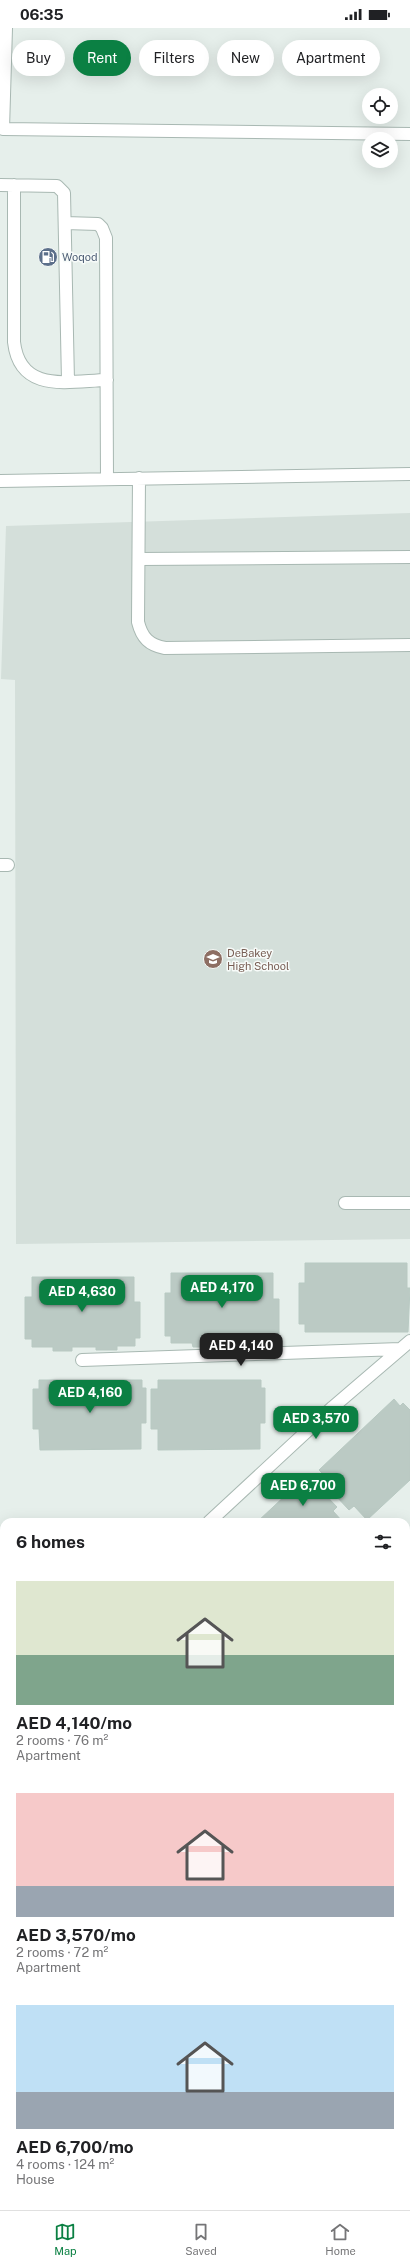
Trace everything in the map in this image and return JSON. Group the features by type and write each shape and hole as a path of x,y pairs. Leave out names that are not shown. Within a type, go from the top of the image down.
{"street":[{"path":"6,28 2,129 410,134"},
{"path":"0,185 52,186 61,189 65,198 68,381"},
{"path":"14,185 14,342 16,357 23,369 35,378 49,381 107,380"},
{"path":"65,223 98,224 105,233 107,478"},
{"path":"0,481 410,474"},
{"path":"139,478 138,622 140,632 146,640 155,646 165,648 410,645"},
{"path":"139,559 410,557"},
{"path":"345,1203 410,1203"},
{"path":"213,1518 410,1341"},
{"path":"82,1360 400,1349"}],"shaded area":[{"name":"DeBakey High School","path":"410,513 410,1239 16,1244 15,680 1,679 6,526"}],"building":[{"path":"305,1263 407,1263 407,1288 410,1288 408,1332 305,1332 305,1324 299,1324 299,1283 305,1283"},
{"path":"171,1273 273,1273 273,1299 279,1299 279,1334 275,1334 275,1343 256,1343 256,1347 235,1347 235,1343 211,1344 211,1347 193,1347 192,1343 171,1343 171,1336 165,1336 165,1293 171,1293"},
{"path":"32,1277 134,1277 134,1302 140,1302 140,1338 135,1338 135,1346 117,1346 117,1350 96,1350 96,1347 72,1347 72,1351 53,1351 53,1347 32,1347 32,1339 25,1339 25,1297 32,1297"},
{"path":"39,1380 142,1380 142,1388 146,1388 146,1423 141,1423 141,1449 40,1450 39,1429 33,1429 33,1389 39,1389"},
{"path":"158,1380 261,1380 261,1388 265,1388 265,1423 260,1423 260,1449 158,1450 158,1429 151,1429 151,1389 158,1389"},
{"path":"394,1399 400,1406 403,1403 410,1410 410,1480 369,1518 365,1518 354,1506 349,1510 321,1480 325,1476 319,1470"},
{"path":"303,1479 309,1485 313,1482 337,1507 333,1511 339,1518 261,1518"}],"place":[{"name":"Woqod","path":"48,257"},
{"name":"DeBakey High School","path":"213,959"}]}
